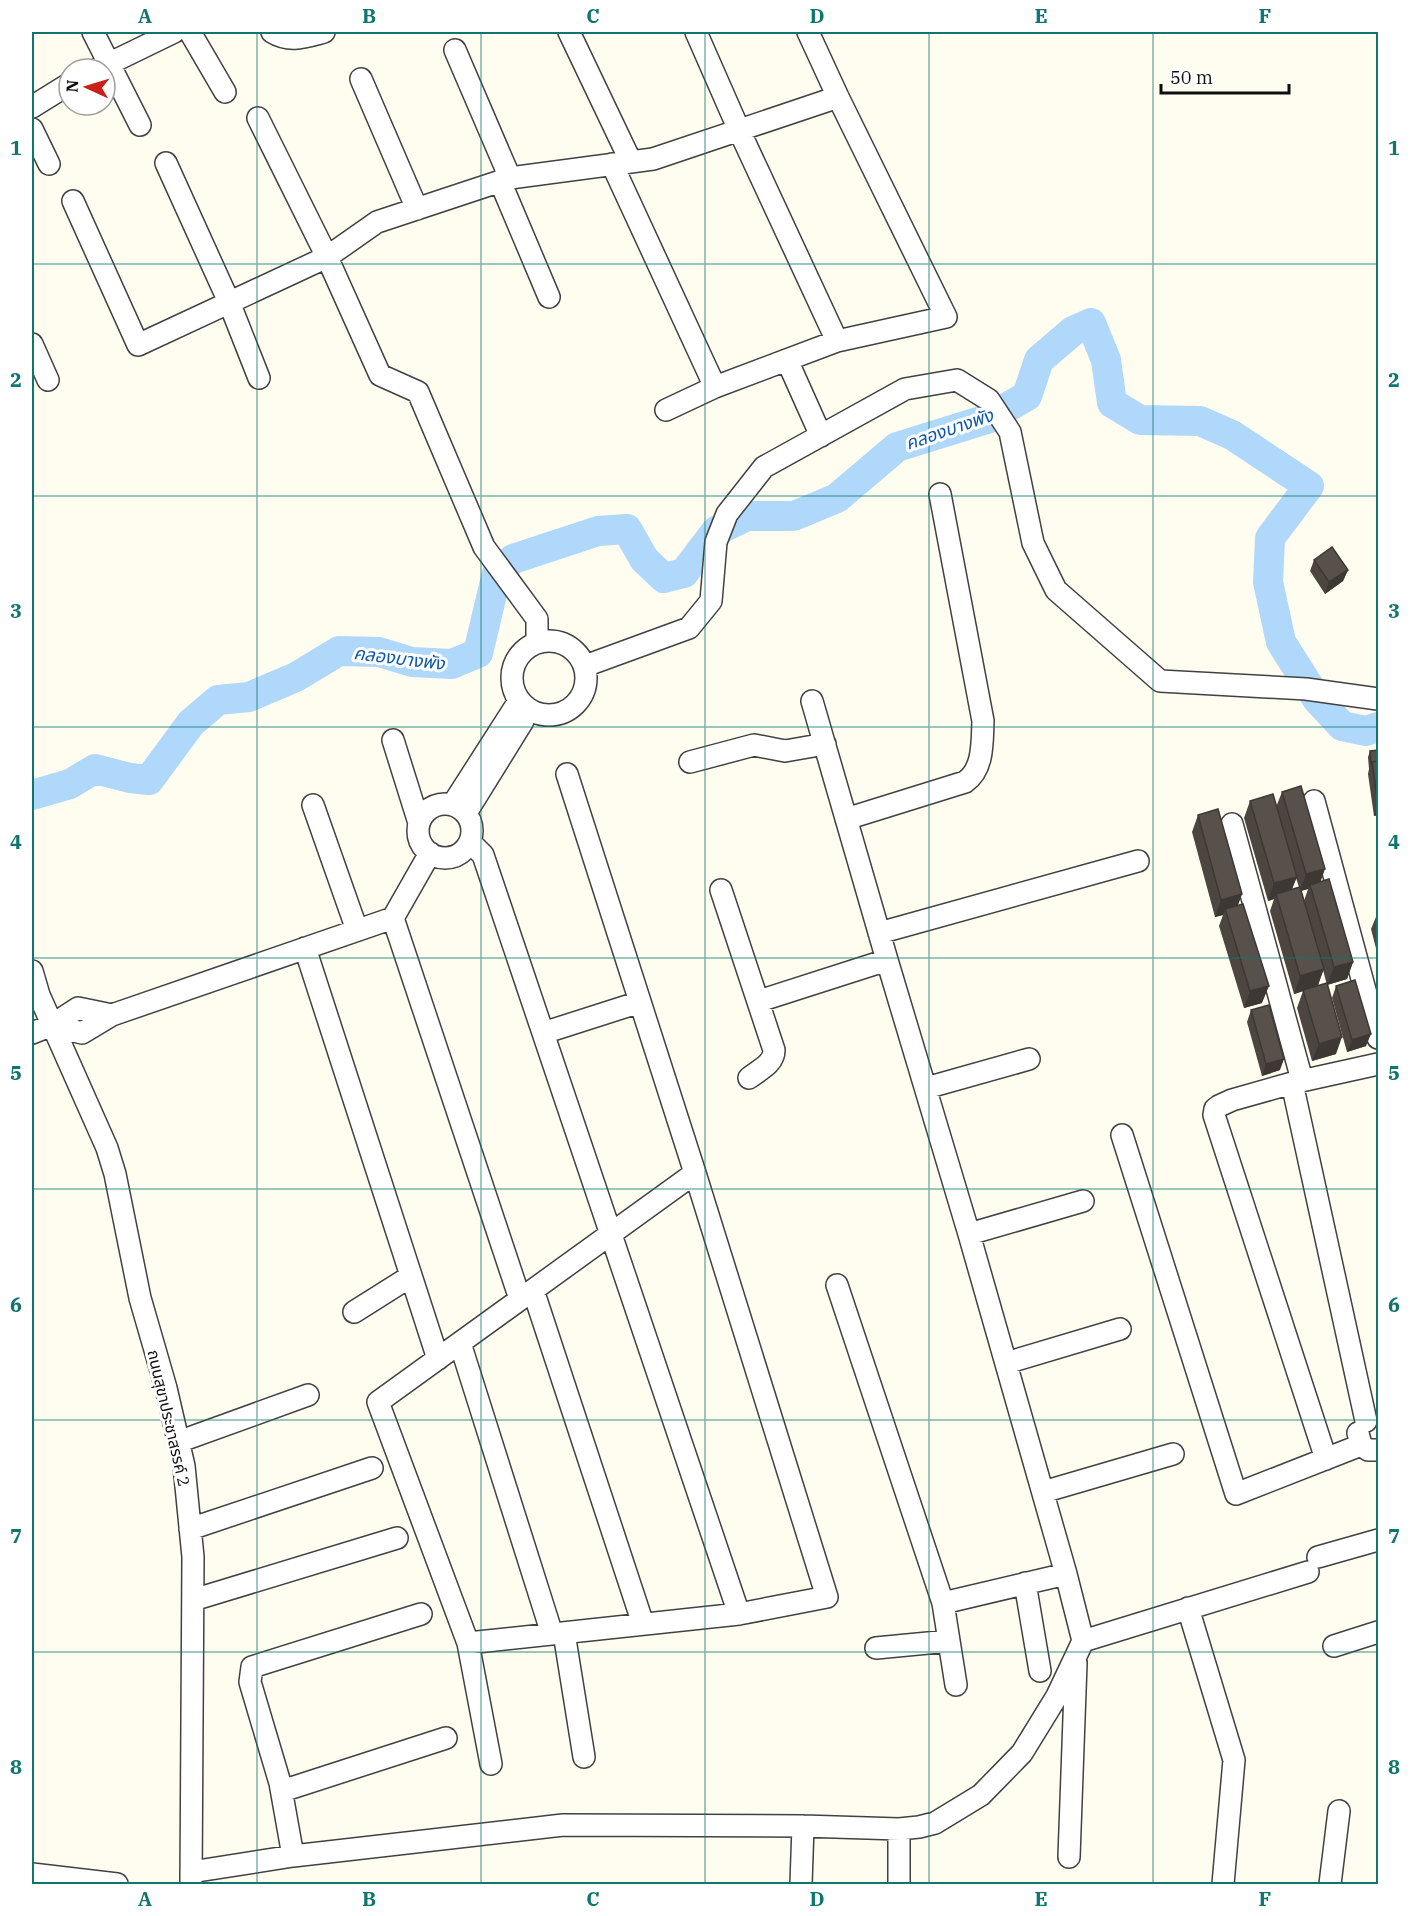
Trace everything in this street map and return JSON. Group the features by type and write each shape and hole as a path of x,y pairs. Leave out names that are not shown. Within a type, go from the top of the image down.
{"street":[{"path":"93,32 101,57"},
{"path":"117,60 174,32"},
{"path":"190,32 225,92"},
{"path":"272,32 293,40 324,32"},
{"path":"569,32 715,387"},
{"path":"696,32 837,341"},
{"path":"666,410 715,387 837,341 946,317 808,32"},
{"path":"455,50 549,297"},
{"path":"361,79 417,209"},
{"path":"117,87 140,125"},
{"path":"32,107 57,91"},
{"path":"73,201 138,345 327,257 376,222 505,179 653,159 838,97"},
{"path":"258,118 327,257 380,375 418,392 484,547 537,619 537,642"},
{"path":"32,129 49,164"},
{"path":"166,163 229,302 259,378"},
{"path":"32,344 48,380"},
{"path":"787,360 821,436"},
{"path":"585,666 689,628 711,601 716,542 727,514 764,467 905,389 957,380 989,400 1010,432 1033,543 1056,590 1160,681 1315,690 1378,699"},
{"path":"846,819 965,782 978,768 983,721 940,494"},
{"path":"545,640 561,642 576,651 585,666 587,675 583,695 569,710 550,716 525,706 514,690 513,667 526,648 537,642 545,640"},
{"path":"812,701 969,1234 1066,1574 1080,1647 1069,1857"},
{"path":"459,809 525,706"},
{"path":"393,740 419,823 419,840 430,853 448,858 465,850 470,842 472,827 459,809 436,805 423,815 419,823"},
{"path":"690,762 754,745 785,751 825,744"},
{"path":"468,1643 739,1614 827,1597 695,1173 567,774"},
{"path":"1314,801 1378,1038"},
{"path":"313,805 357,930"},
{"path":"1233,824 1297,1082 1372,1420 1360,1427 1358,1436 1374,1451"},
{"path":"470,842 483,855 739,1614"},
{"path":"32,1033 52,1025 82,1033 112,1015 393,918 430,853"},
{"path":"879,933 1138,861"},
{"path":"721,890 774,1050 771,1062 749,1078"},
{"path":"393,918 643,1624"},
{"path":"305,948 438,1359"},
{"path":"759,1001 887,960"},
{"name":"ถนนสุขาประชาสรรค์ 2","path":"32,978 106,1148 115,1174 140,1298 166,1388 184,1466 193,1557 191,1878"},
{"path":"543,1033 640,1002"},
{"path":"926,1088 1029,1059"},
{"path":"1326,1459 1214,1118 1215,1109 1225,1103 1297,1082 1378,1064"},
{"path":"1122,1135 1236,1494 1326,1459 1374,1451"},
{"path":"491,1764 468,1643 378,1402 695,1173"},
{"path":"969,1234 1083,1201"},
{"path":"354,1312 411,1276"},
{"path":"837,1286 943,1603 956,1685"},
{"path":"1006,1363 1120,1329"},
{"path":"460,1343 558,1633 584,1757"},
{"path":"178,1442 308,1395"},
{"path":"1043,1492 1173,1454"},
{"path":"190,1529 372,1467"},
{"path":"193,1600 397,1538"},
{"path":"191,1878 293,1856 563,1825 803,1826 899,1829 935,1823 981,1795 1022,1753 1057,1696 1080,1647 1378,1540"},
{"path":"943,1603 1066,1574"},
{"path":"1025,1583 1041,1671"},
{"path":"1188,1608 1234,1760 1223,1884"},
{"path":"293,1856 282,1791 250,1682 252,1666 421,1614"},
{"path":"1334,1646 1378,1632"},
{"path":"876,1648 949,1641"},
{"path":"282,1791 446,1738"},
{"path":"1330,1884 1339,1810"},
{"path":"801,1884 803,1826"},
{"path":"899,1829 899,1884"},
{"path":"43,1878 117,1884"}],"building":[{"path":"1332,547 1348,570 1329,582 1314,560"},
{"path":"1378,750 1378,761 1371,763 1370,751"},
{"path":"1378,761 1378,804 1372,762"},
{"path":"1301,786 1325,869 1306,874 1282,792"},
{"path":"1273,794 1297,877 1274,883 1250,801"},
{"path":"1218,809 1242,894 1221,900 1198,815"},
{"path":"1329,879 1353,962 1334,967 1310,885"},
{"path":"1300,887 1324,969 1300,976 1276,894"},
{"path":"1243,904 1269,986 1250,991 1225,909"},
{"path":"1355,980 1371,1034 1352,1040 1336,986"},
{"path":"1327,983 1342,1037 1319,1044 1303,990"},
{"path":"1269,1005 1284,1059 1266,1064 1251,1010"}],"waterway":[{"name":"คลองบางพัง","path":"32,795 70,784 95,769 130,778 149,780 191,723 218,700 249,697 296,677 339,651 379,652 412,662 452,664 478,653 497,573 513,559 598,531 627,529 644,559 664,578 684,573 716,531 747,516 794,516 837,498 897,447 987,419 1027,396 1039,360 1073,331 1091,323 1106,360 1112,403 1140,420 1200,421 1232,435 1309,486 1270,538 1268,582 1281,642 1317,699 1342,726 1366,731 1378,727"}]}
